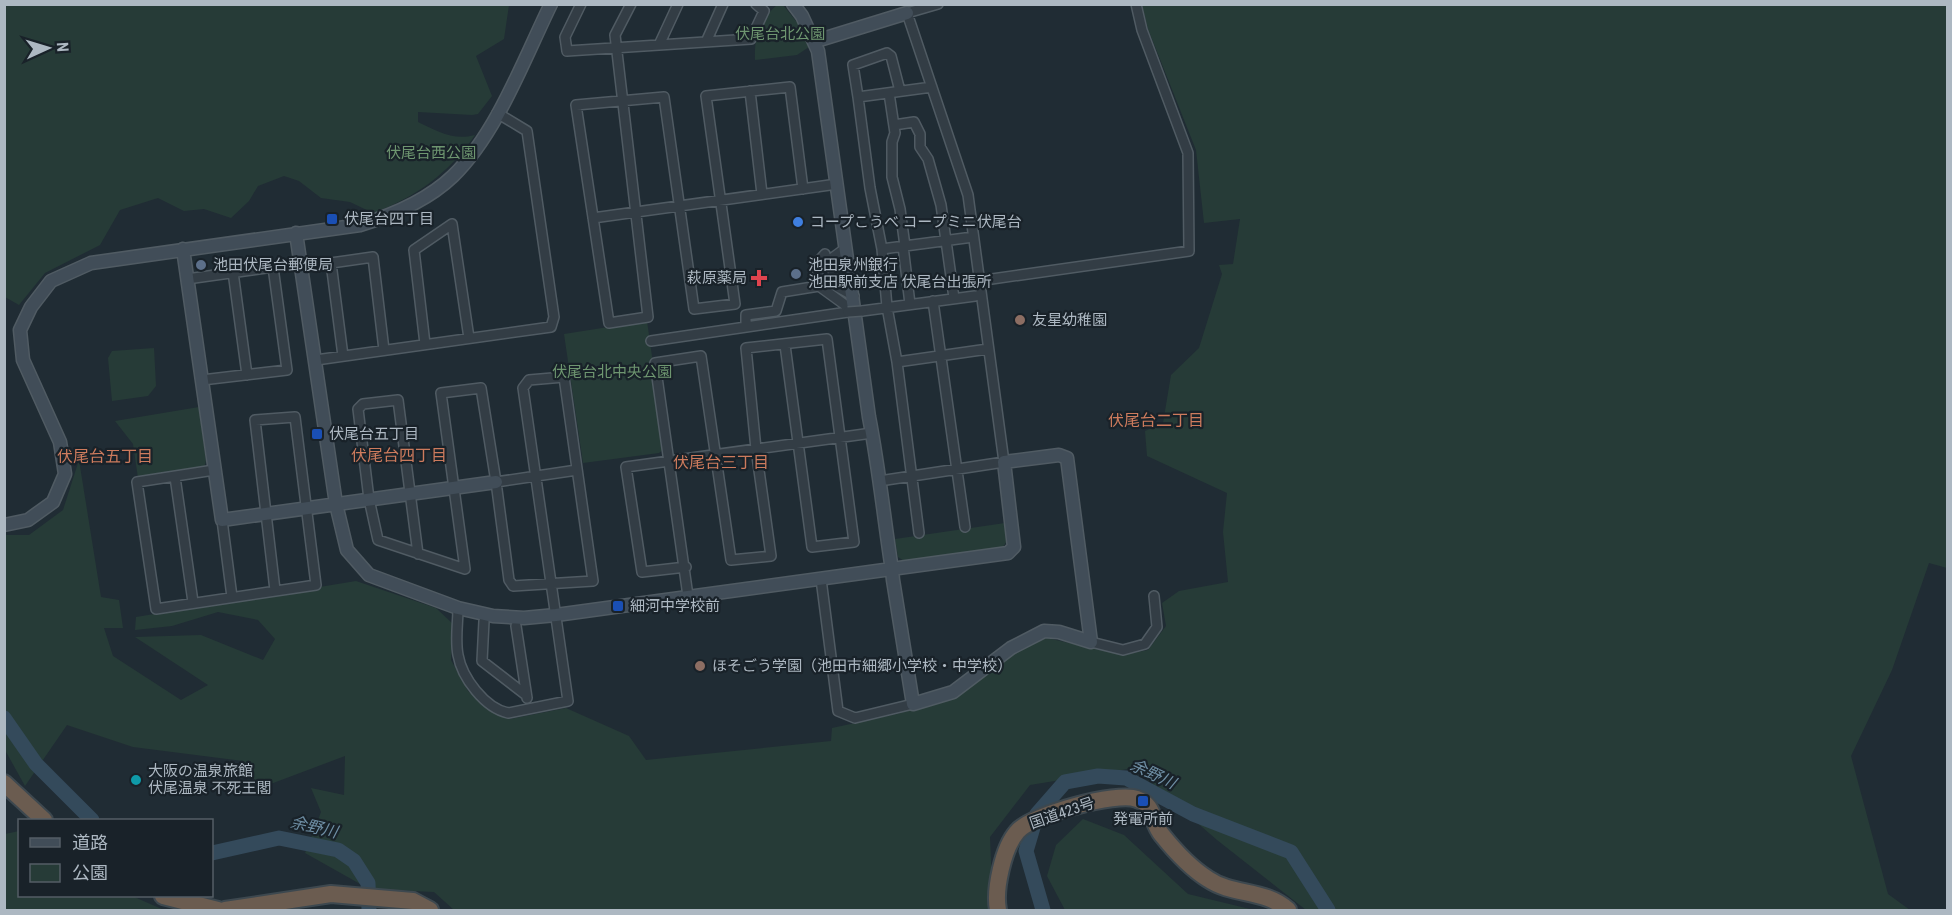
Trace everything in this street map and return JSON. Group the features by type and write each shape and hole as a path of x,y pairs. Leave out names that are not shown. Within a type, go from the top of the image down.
{"highway":[{"path":"4,783 43,819"},
{"name":"国道423号","path":"998,910 997,886 1010,844 1018,830 1078,804 1134,797 1149,805 1162,836 1208,879 1271,898 1288,910"},
{"path":"225,910 320,894 413,901 430,910"},
{"path":"168,897 218,910"}],"street":[{"path":"4,525 28,520 53,502 64,474 60,442 23,360 20,330 31,307 51,280 90,263 360,225 382,219 426,198 453,175 497,113 551,4"},
{"path":"581,4 565,37 567,51 751,39 764,11 756,4"},
{"path":"631,4 615,35 621,101 634,213 648,317 609,323 576,105 621,101 664,97 694,309 735,304 706,96 790,87 803,189"},
{"path":"659,45 678,4"},
{"path":"706,42 723,4"},
{"path":"793,4 816,41 913,704"},
{"path":"816,41 938,4"},
{"path":"978,281 1189,251 1188,153 1142,30 1136,4"},
{"path":"296,233 336,504 347,550 358,566 369,575 458,608 513,617 556,615 1008,553 1014,547 968,195 907,13"},
{"path":"900,91 891,56 887,53 853,65 870,188 882,249 887,307 913,474 919,533"},
{"path":"858,97 932,87"},
{"path":"750,91 762,194"},
{"path":"889,93 894,125 892,177 900,209 910,304"},
{"path":"316,360 551,327 554,317 527,131 497,113"},
{"path":"894,125 916,123 920,134 920,147 928,159 941,205 954,298"},
{"path":"593,218 837,184"},
{"path":"425,344 414,250 452,224 469,338"},
{"path":"882,249 973,237"},
{"path":"183,249 232,597"},
{"path":"825,254 817,263 819,286 848,310"},
{"path":"343,356 332,263 373,257 384,350"},
{"path":"187,279 273,267 287,370 202,380"},
{"path":"233,272 247,375"},
{"path":"746,327 746,315 776,311 782,292 819,286"},
{"path":"651,341 848,310 861,311 975,296"},
{"path":"933,301 965,527"},
{"path":"688,596 686,567 656,363 701,356 731,560 771,556 756,449 746,348 826,339 854,542 812,547 785,345"},
{"path":"897,362 988,349"},
{"path":"418,554 398,400 363,404 358,409 369,499 378,540 418,554 465,569 441,393 481,388 509,580 513,586 552,585 593,581 564,377 529,380 523,388 552,585 568,701 508,713 501,711 473,689 458,656 458,608"},
{"path":"214,470 137,482 156,609 316,585 295,417 255,420 275,590"},
{"path":"686,567 642,572 626,467 872,433"},
{"path":"886,480 913,474 1059,455 1067,458 1091,642"},
{"path":"222,520 577,470"},
{"path":"175,477 193,602"},
{"path":"821,579 838,711 855,718 953,692 1011,648 1044,631 1059,632 1123,650 1145,644 1157,627 1154,596"},
{"path":"484,621 482,661 526,695"},
{"path":"516,626 528,709"}],"green space":[{"name":"伏尾台⻄公園","path":"5,4 509,5 504,39 476,56 492,96 478,114 418,112 418,122 439,132 459,137 475,135 442,173 417,192 373,213 350,202 321,198 299,181 284,176 258,186 249,201 231,218 204,209 184,211 158,198 120,210 100,245 45,273 19,305 5,297"},
{"name":"伏尾台北公園","path":"777,5 783,5 800,26 809,47 797,55 755,60 759,29 766,16"},
{"path":"1142,5 1947,5 1947,568 1929,563 1892,670 1851,756 1888,894 1910,910 1306,910 1217,840 1134,768 1030,785 990,837 993,910 454,910 434,892 369,889 305,853 321,812 311,788 344,795 345,756 260,788 243,761 133,747 67,725 25,786 5,750 4,535 29,535 63,510 79,460 101,597 119,600 123,628 104,628 113,656 181,700 208,685 135,637 201,635 263,660 275,639 258,620 218,612 172,626 135,630 136,617 356,581 436,608 453,624 451,660 468,691 485,706 510,719 566,708 629,736 646,760 831,741 832,728 897,714 959,696 1016,650 1047,638 1123,655 1148,650 1166,626 1162,603 1179,591 1228,582 1223,532 1227,493 1147,456 1145,431 1163,423 1171,375 1199,348 1222,274 1219,265 1233,264 1240,219 1204,223 1196,150 1148,29"},
{"name":"伏尾台北中央公園","path":"647,321 665,448 659,453 583,463 564,334"},
{"path":"154,348 156,386 148,396 112,401 108,358 112,351"},
{"path":"199,407 206,461 204,468 138,478 133,444 115,421"},
{"path":"1005,523 1007,541 1003,547 904,561 898,557 895,539"},
{"path":"1083,819 1124,835 1188,894 1254,910 1065,910 1047,876 1056,845"},
{"path":"18,831 18,897 134,897 164,910 5,910 5,834"}],"waterway":[{"name":"余野川","path":"4,718 36,764 91,819"},
{"name":"余野川","path":"1043,910 1026,851 1037,814 1065,782 1098,776 1126,778 1193,814 1291,852 1328,910"},
{"name":"余野川","path":"213,853 279,838 338,850 354,861 368,883 369,910"}],"place":[{"name":"伏尾台四丁目","path":"332,219"},
{"name":"コープこうべ コープミニ伏尾台","path":"798,222"},
{"name":"池田伏尾台郵便局","path":"201,265"},
{"name":"池田泉州銀行 池田駅前支店 伏尾台出張所","path":"796,274"},
{"name":"萩原薬局","path":"759,278"},
{"name":"友星幼稚園","path":"1020,320"},
{"name":"伏尾台五丁目","path":"317,434"},
{"name":"細河中学校前","path":"618,606"},
{"name":"ほそごう学園（池田市細郷小学校・中学校）","path":"700,666"},
{"name":"大阪の温泉旅館 伏尾温泉 不死王閣","path":"136,780"},
{"name":"発電所前","path":"1143,801"}],"district":[{"name":"伏尾台二丁目","path":"1156,420"},
{"name":"伏尾台四丁目","path":"399,455"},
{"name":"伏尾台五丁目","path":"105,456"},
{"name":"伏尾台三丁目","path":"721,462"}]}
